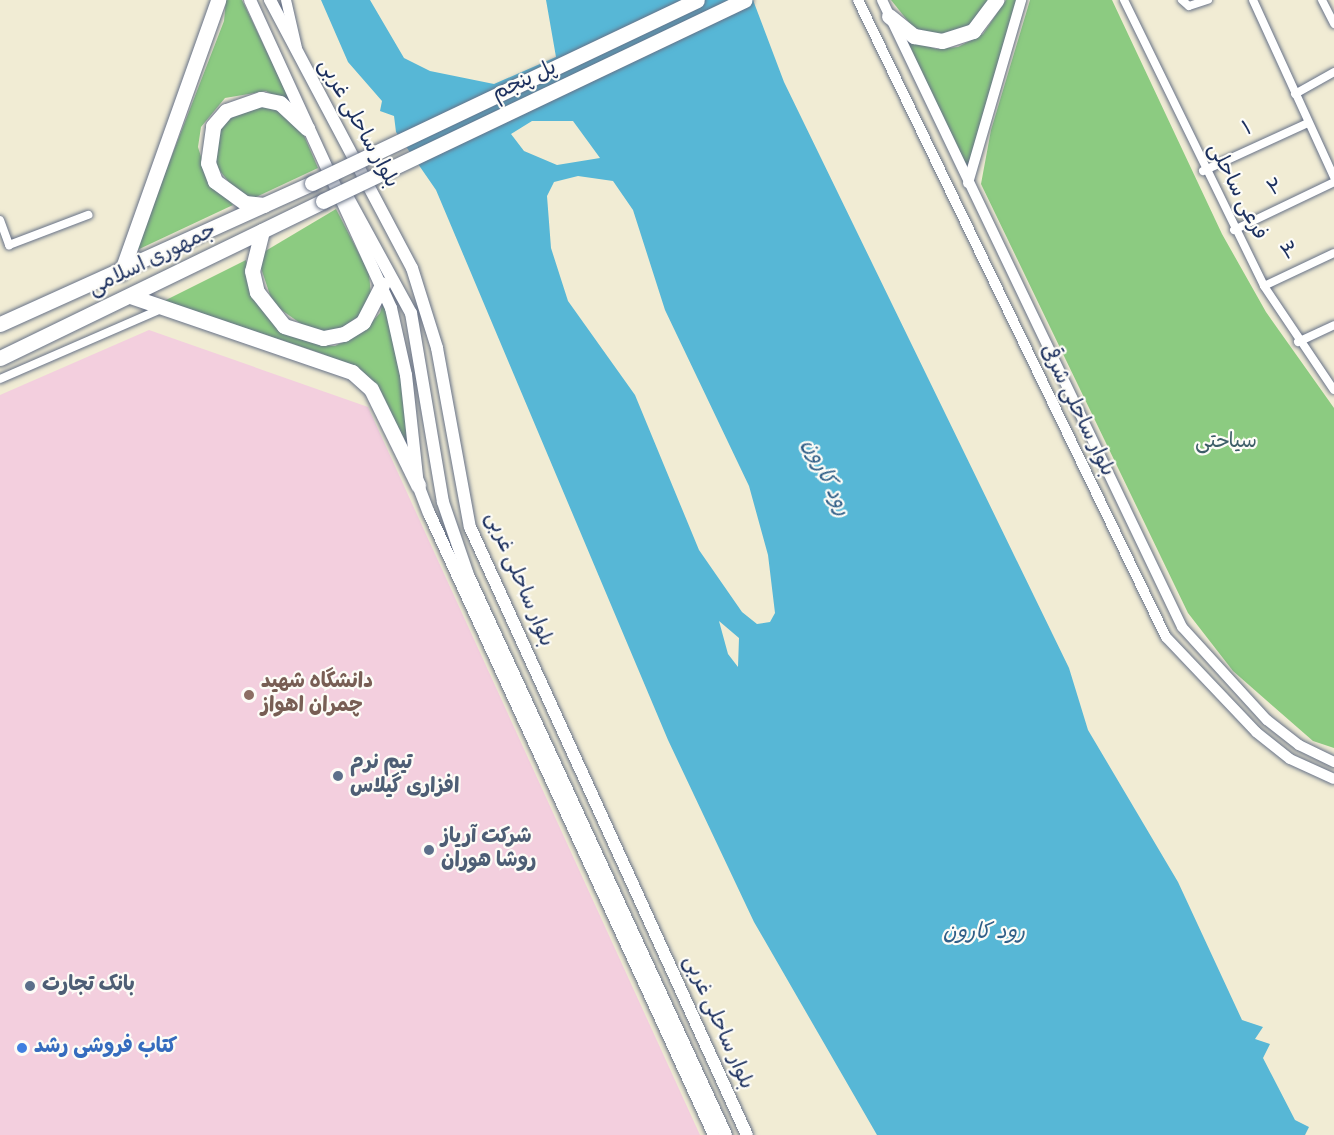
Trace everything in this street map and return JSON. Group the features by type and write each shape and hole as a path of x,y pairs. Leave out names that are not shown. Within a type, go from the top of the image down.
{"highway":[{"path":"121,273 218,0"},
{"name":"پل پنجم","path":"312,183 697,0"},
{"name":"پل پنجم","path":"323,201 745,0"},
{"path":"889,16 914,36 950,40 973,31 996,0"},
{"path":"264,205 228,195 215,181 207,144 213,126 226,111 261,99 296,113 308,128"},
{"name":"جمهوری اسلامی","path":"0,324 121,273 312,183"},
{"name":"جمهوری اسلامی","path":"0,358 323,201"},
{"path":"262,231 252,271 257,292 268,311 304,335 323,338 354,328 376,304 382,285"},
{"path":"130,296 352,372 371,389 418,485"}],"main road":[{"name":"بلوار ساحلی غربی","path":"250,0 382,285 406,375 418,485 714,1135"},
{"name":"بلوار ساحلی غربی","path":"270,0 299,60 412,268 437,348 470,527 747,1135"},
{"path":"286,0 299,60"},
{"name":"بلوار ساحلی شرقی","path":"858,0 1166,637 1256,732 1290,759 1334,779"},
{"name":"بلوار ساحلی شرقی","path":"882,0 1182,627 1267,720 1299,745 1334,762"},
{"path":"968,183 1021,0"},
{"name":"بلوار ساحلی غربی","path":"321,155 366,223 411,313 444,502 468,575 726,1135"},
{"path":"957,208 976,199"}],"street":[{"name":"فرعی ساحلی","path":"1124,0 1203,171 1264,286 1298,342 1334,390"},
{"path":"1182,0 1192,6 1208,0"},
{"path":"1253,0 1334,179"},
{"path":"1322,0 1334,24"},
{"path":"1295,94 1334,72"},
{"name":"۱","path":"1203,171 1308,123"},
{"name":"۲","path":"1234,230 1334,179"},
{"path":"0,220 9,245 88,215"},
{"name":"۳","path":"1264,286 1334,253"},
{"path":"0,379 165,307"},
{"path":"1298,342 1334,325"}],"shaded area":[{"name":"دانشگاه شهید چمران اهواز","path":"149,330 368,407 700,1135 0,1135 0,395"}],"green space":[{"path":"226,0 242,0 295,110 266,91 225,98 201,127 198,147 206,173 233,205 135,251 224,21"},
{"path":"891,0 990,0 972,25 939,36 915,30"},
{"path":"1006,0 1017,0 967,170 905,38 936,49 958,47 983,34"},
{"name":"سیاحتی","path":"1030,0 1112,0 1222,234 1266,312 1334,408 1334,748 1313,741 1233,671 1188,613 981,184 991,130"},
{"path":"236,106 274,107 302,131 318,168 250,200 235,190 213,162 217,123"},
{"path":"336,209 369,273 371,296 365,312 334,333 307,328 273,304 257,256"},
{"path":"246,260 253,294 321,345 335,346 363,332 380,313 384,299 403,390 408,456 370,379 323,354 164,301"}],"water":[{"name":"رود کارون","path":"321,0 370,0 404,58 430,71 494,84 556,57 546,0 753,0 784,82 1069,668 1088,730 1178,882 1242,1020 1263,1027 1255,1039 1270,1044 1263,1058 1295,1120 1309,1127 1305,1135 877,1135 754,922 668,740 436,190 396,132 394,116 380,111 382,101 348,62","holes":["532,121 573,121 600,158 557,165 524,151 511,134","578,176 613,181 633,210 665,310 749,486 768,555 775,613 770,622 757,624 742,612 699,550 635,395 568,301 551,248 547,196 554,182","719,621 739,638 738,667 728,654"]}],"place":[{"name":"دانشگاه شهید چمران اهواز","path":"249,695"},
{"name":"تیم نرم افزاری گیلاس","path":"338,776"},
{"name":"شرکت آریاز روشا هوران","path":"429,850"},
{"name":"بانک تجارت","path":"30,986"},
{"name":"کتاب فروشی رشد","path":"22,1048"}]}
